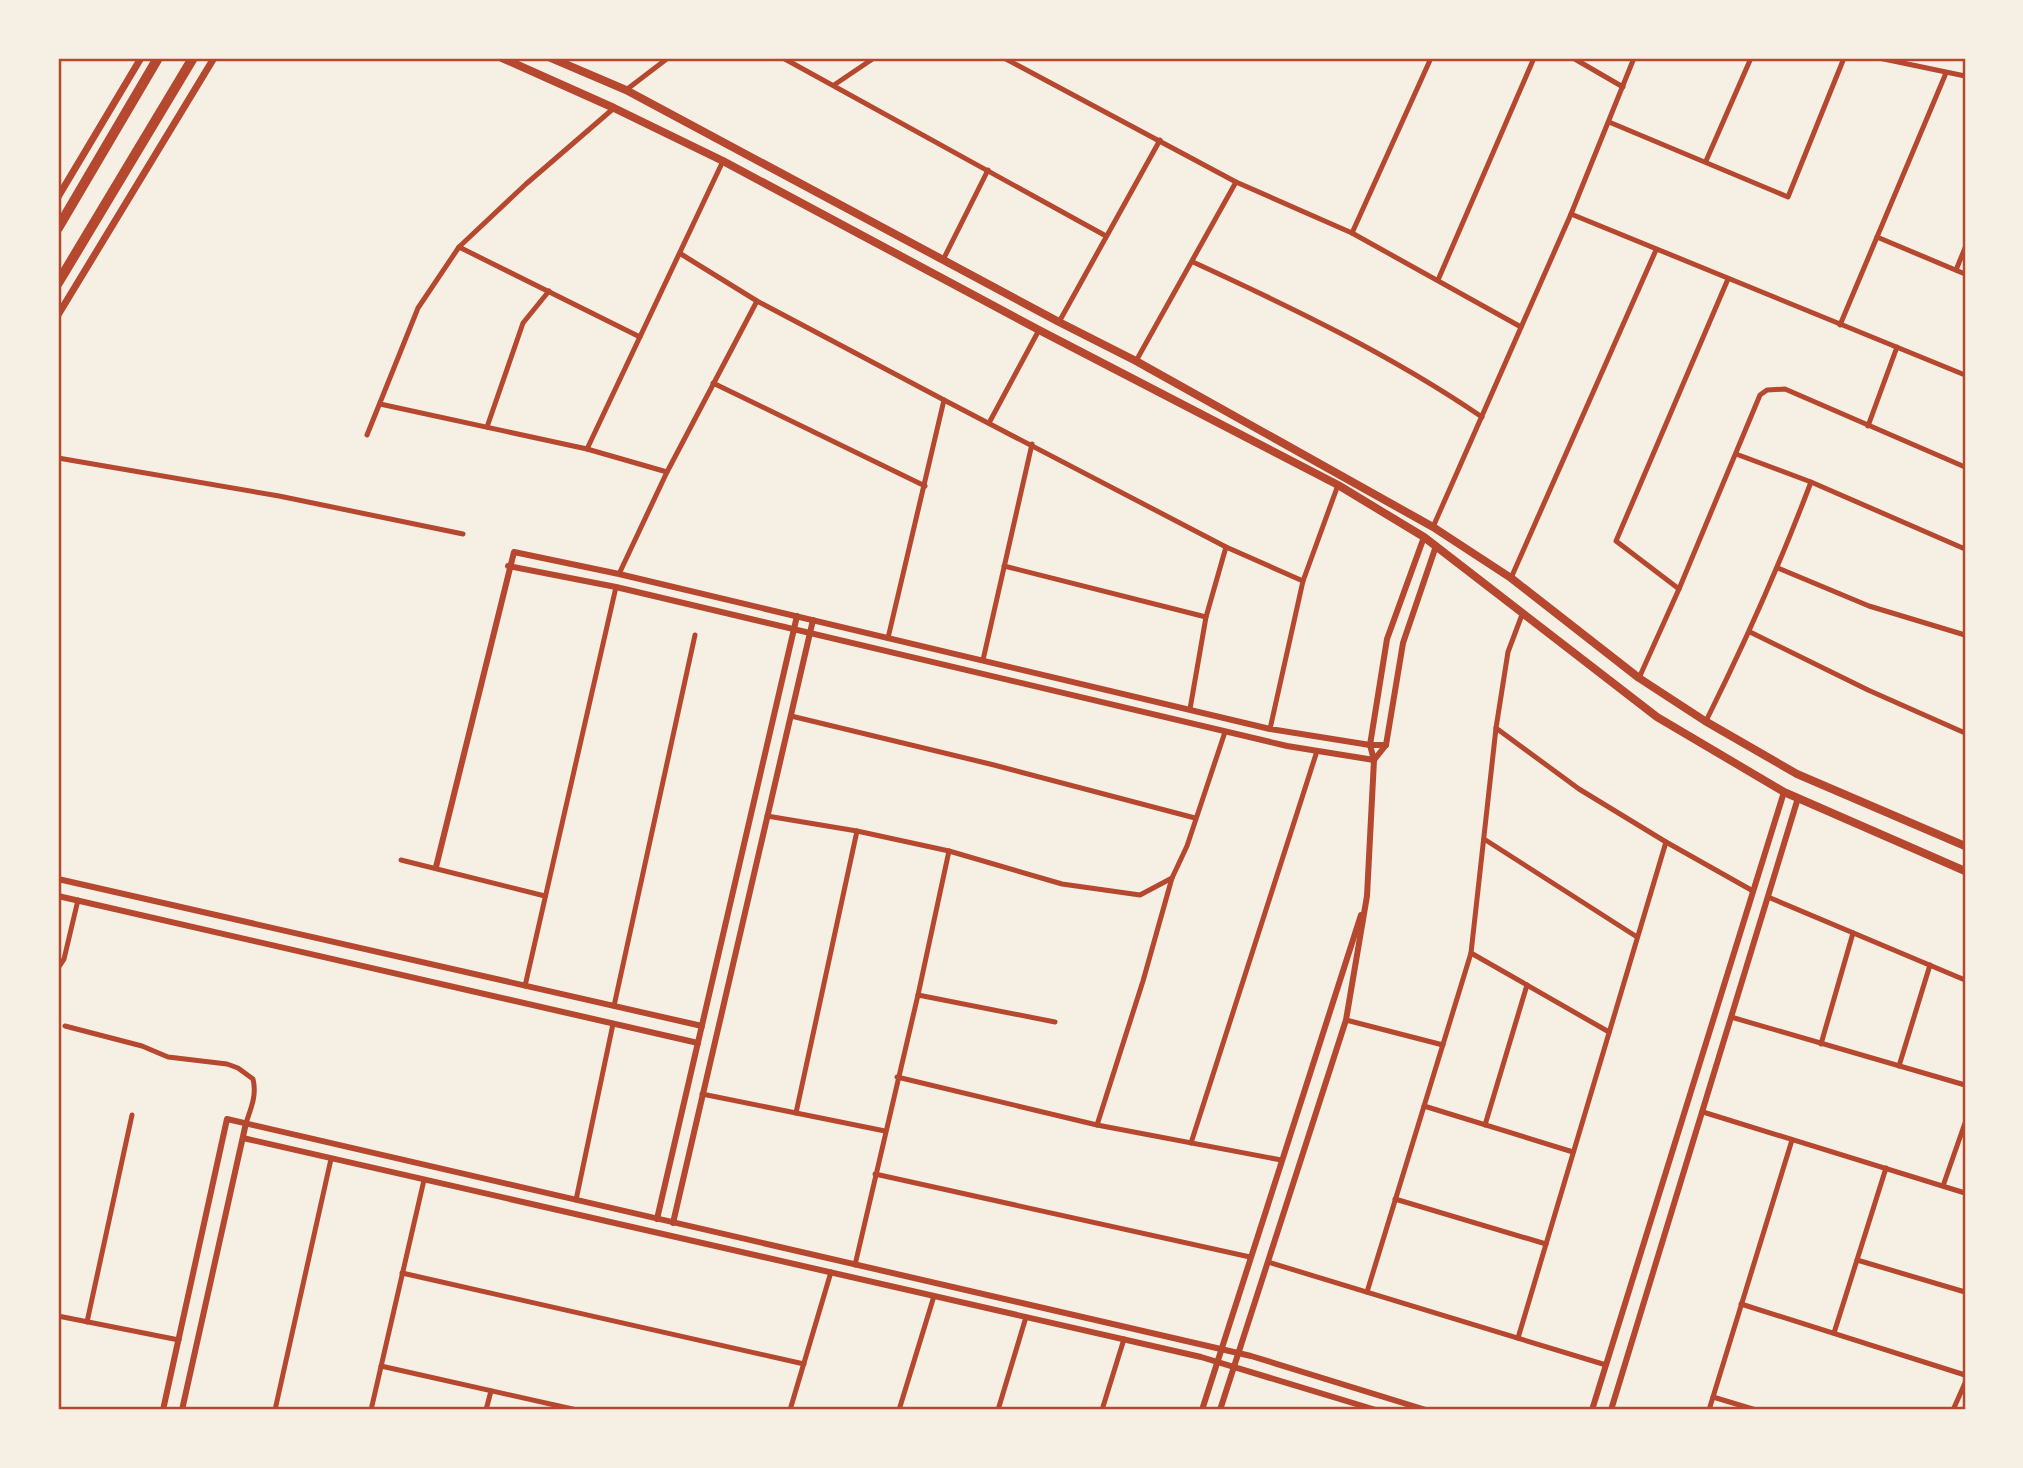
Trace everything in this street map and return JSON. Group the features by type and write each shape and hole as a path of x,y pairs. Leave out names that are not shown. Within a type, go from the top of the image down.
{"highway":[{"path":"58,228 158,58"},
{"path":"58,282 193,58"}],"main road":[{"path":"58,197 141,58"},
{"path":"58,315 214,58"},
{"path":"502,58 614,108 723,162 1338,485 1424,537 1657,717 1784,792 1965,871"},
{"path":"551,58 625,90 1136,361 1433,527 1511,578 1639,678 1706,721 1797,774 1965,846"}],"street":[{"path":"625,90 668,58"},
{"path":"783,58 1106,236"},
{"path":"834,85 874,58"},
{"path":"1004,58 1236,182 1352,233 1521,327"},
{"path":"1352,233 1431,58"},
{"path":"1438,280 1535,58"},
{"path":"1573,58 1622,87"},
{"path":"1433,527 1571,214 1634,58"},
{"path":"1706,161 1751,58"},
{"path":"1609,122 1788,197 1844,58"},
{"path":"1879,58 1965,76"},
{"path":"1840,325 1947,74"},
{"path":"367,435 418,308 459,247 526,184 614,108"},
{"path":"1059,322 1160,140"},
{"path":"587,449 723,162"},
{"path":"943,260 988,170"},
{"path":"1136,361 1194,262 1236,182"},
{"path":"1571,214 1965,375"},
{"path":"1877,237 1965,274"},
{"path":"459,247 640,337"},
{"path":"1956,270 1965,248"},
{"path":"1511,578 1656,250"},
{"path":"681,254 757,301 944,400 1226,547 1303,581"},
{"path":"1194,262 1329,325 1427,380 1482,417"},
{"path":"1679,589 1616,541 1728,279"},
{"path":"487,427 523,323 549,291"},
{"path":"619,575 667,472 757,301"},
{"path":"989,423 1039,330"},
{"path":"1868,426 1897,347"},
{"path":"713,383 925,486"},
{"path":"1639,678 1760,395 1767,390 1785,388 1965,467"},
{"path":"888,638 944,400"},
{"path":"380,404 587,449 667,472"},
{"path":"984,660 1032,444"},
{"path":"1736,454 1811,481 1965,549"},
{"path":"58,458 279,496 463,534"},
{"path":"1706,721 1778,568 1811,481"},
{"path":"1270,729 1303,581 1338,485"},
{"path":"1220,1410 1346,1020 1367,896 1374,760 1370,745 1387,639 1424,537"},
{"path":"1374,760 1386,745 1403,643 1436,546"},
{"path":"1190,709 1206,617 1226,547"},
{"path":"436,867 508,566 514,552 797,616 1270,729 1370,745 1386,745"},
{"path":"508,566 616,587 1225,732 1374,760"},
{"path":"1004,566 1206,617"},
{"path":"1778,568 1869,606 1965,635"},
{"path":"525,986 616,587"},
{"path":"1367,1292 1471,953 1496,728 1508,652 1523,612"},
{"path":"657,1219 797,616"},
{"path":"673,1223 813,620"},
{"path":"1750,632 1868,690 1965,733"},
{"path":"614,1006 695,635"},
{"path":"791,716 994,765 1195,818"},
{"path":"1496,728 1579,789 1665,842 1753,891"},
{"path":"1097,1125 1143,981 1172,878 1187,846 1225,732"},
{"path":"1191,1143 1317,751"},
{"path":"1592,1410 1784,792"},
{"path":"1611,1410 1798,798"},
{"path":"767,816 857,831 949,851 1062,884 1140,895 1172,878"},
{"path":"796,1113 857,831"},
{"path":"1484,839 1637,937"},
{"path":"1518,1338 1665,842"},
{"path":"855,1265 949,851"},
{"path":"401,860 545,896"},
{"path":"58,879 702,1026"},
{"path":"58,896 698,1043"},
{"path":"1202,1410 1367,896"},
{"path":"1768,897 1965,980"},
{"path":"58,968 64,959 78,900"},
{"path":"1821,1044 1853,933"},
{"path":"1471,953 1609,1032"},
{"path":"1899,1066 1930,965"},
{"path":"1485,1125 1527,985"},
{"path":"918,995 1055,1022"},
{"path":"1731,1017 1965,1085"},
{"path":"1346,1020 1443,1045"},
{"path":"576,1200 613,1024"},
{"path":"65,1026 142,1046 168,1057 218,1062 238,1068 253,1079 254,1098 182,1410"},
{"path":"897,1077 1097,1125 1281,1160"},
{"path":"702,1094 885,1131"},
{"path":"1424,1106 1573,1152"},
{"path":"1703,1112 1965,1193"},
{"path":"87,1322 132,1115"},
{"path":"163,1410 227,1119 1238,1354 1426,1410"},
{"path":"1943,1186 1965,1123"},
{"path":"243,1138 1217,1361 1376,1410"},
{"path":"1709,1410 1792,1140"},
{"path":"275,1410 331,1158"},
{"path":"1834,1333 1886,1168"},
{"path":"875,1174 1250,1257"},
{"path":"371,1410 424,1180"},
{"path":"1395,1199 1546,1244"},
{"path":"1857,1260 1965,1292"},
{"path":"1268,1262 1606,1365"},
{"path":"790,1410 831,1272"},
{"path":"402,1273 804,1364"},
{"path":"899,1410 934,1296"},
{"path":"1741,1304 1965,1375"},
{"path":"58,1316 178,1340"},
{"path":"998,1410 1026,1317"},
{"path":"1102,1410 1124,1339"},
{"path":"381,1366 577,1410"},
{"path":"1953,1410 1965,1383"},
{"path":"486,1410 491,1391"},
{"path":"1713,1397 1756,1410"}]}
